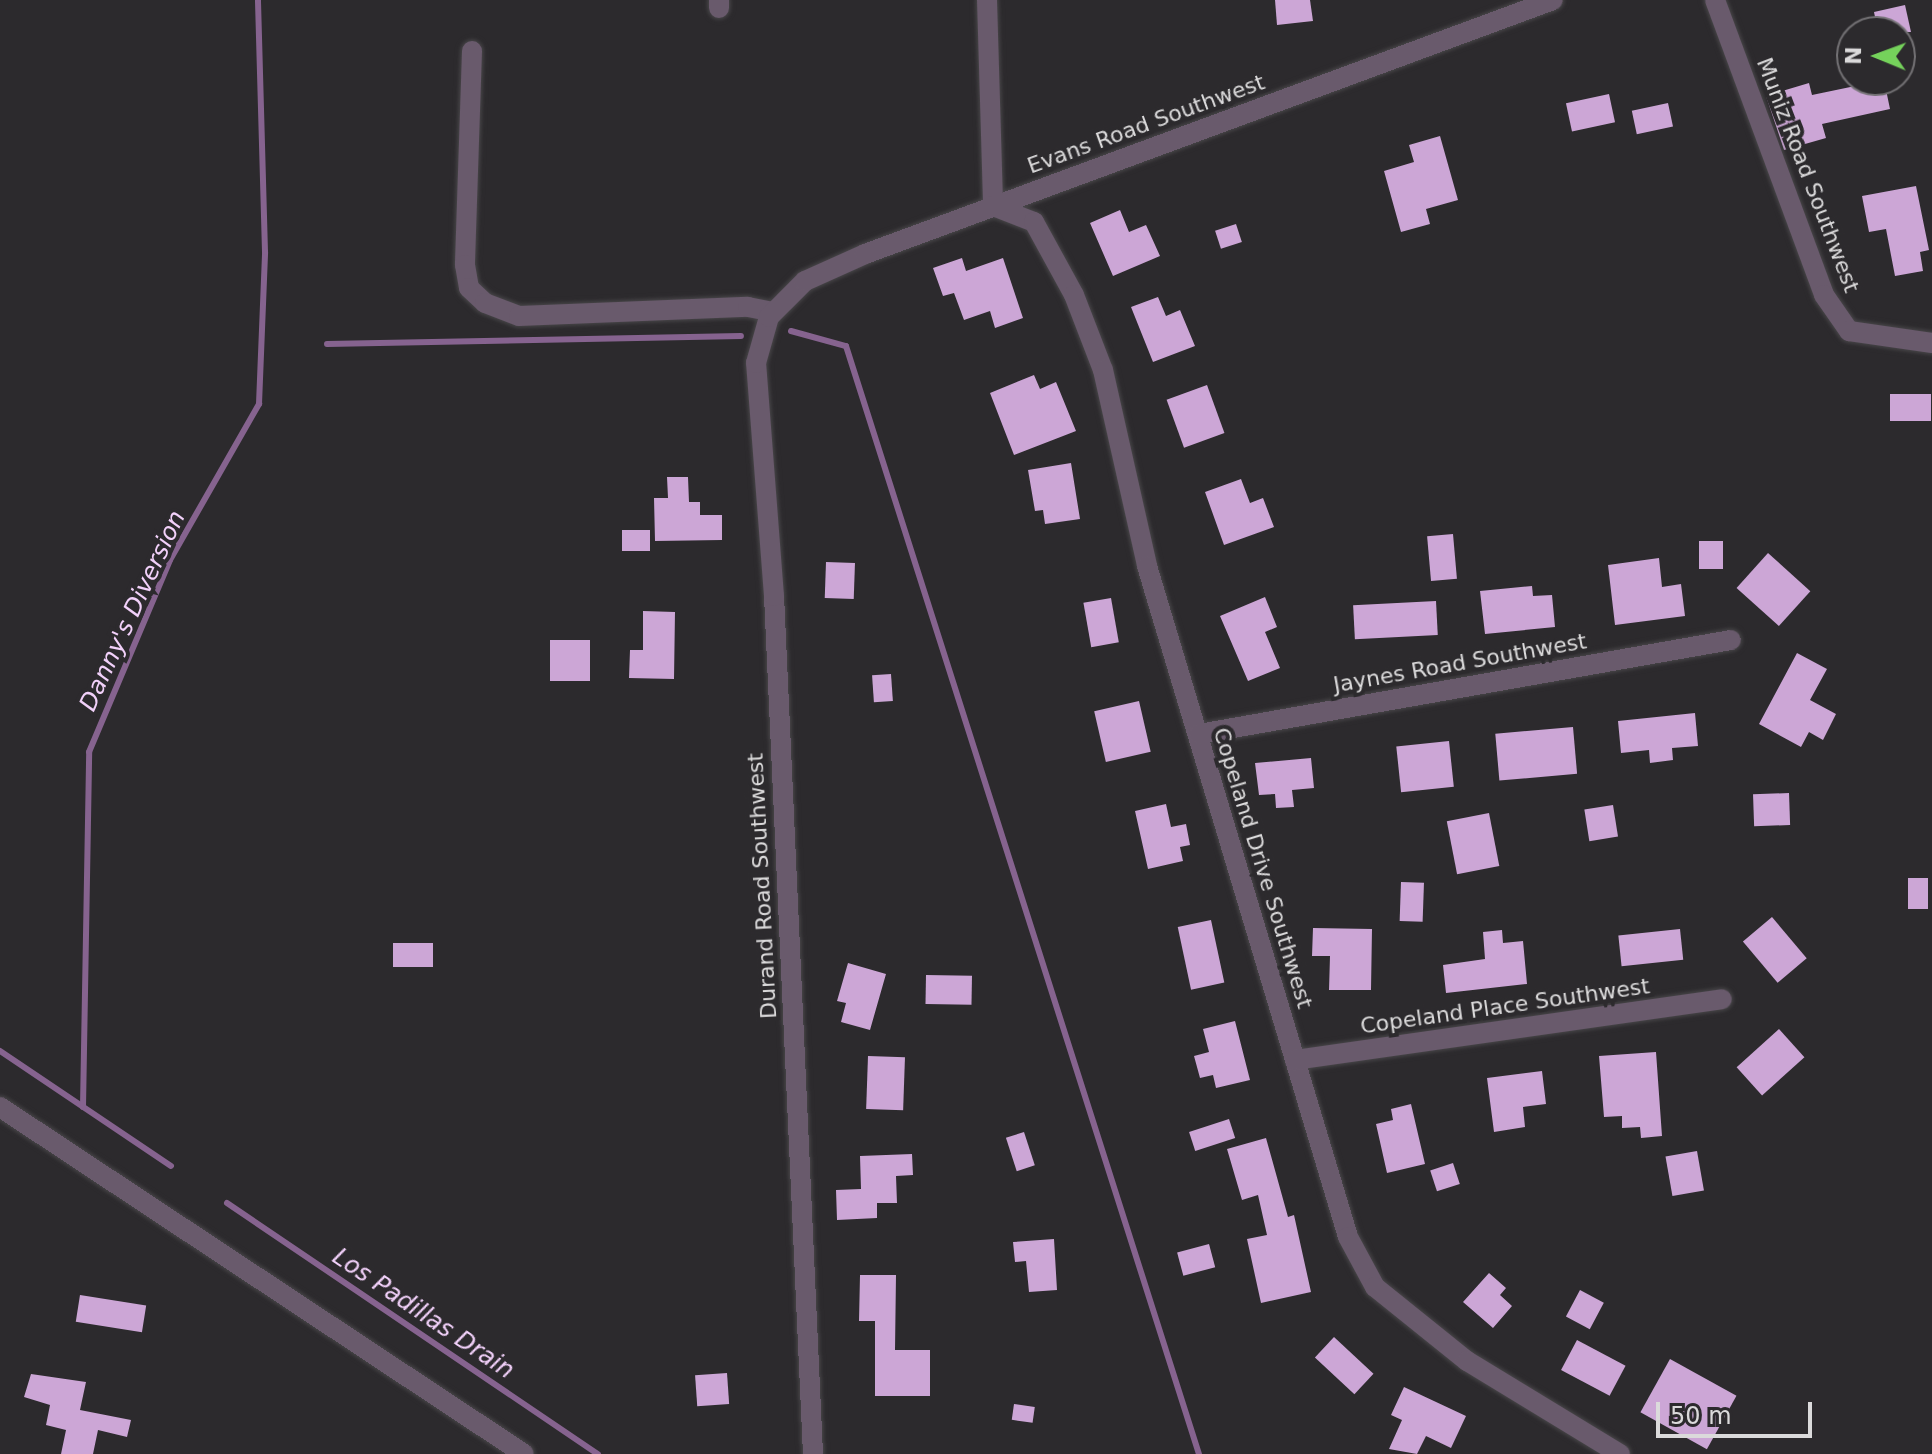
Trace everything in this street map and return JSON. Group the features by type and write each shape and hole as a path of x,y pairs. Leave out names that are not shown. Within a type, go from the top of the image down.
{"street":[{"path":"987,0 993,206"},
{"name":"Evans Road Southwest","path":"772,315 805,281 993,206 1553,0"},
{"name":"Muniz Road Southwest","path":"1715,0 1824,295 1849,331 1932,343"},
{"path":"472,51 465,265 469,288 485,303 519,316 748,307 772,315"},
{"name":"Copeland Drive Southwest","path":"993,206 1034,222 1094,345 1147,566 1348,1237 1375,1287 1467,1361 1620,1454"},
{"name":"Durand Road Southwest","path":"772,315 756,363 774,596 813,1454"},
{"name":"Jaynes Road Southwest","path":"1199,734 1731,640"},
{"name":"Copeland Place Southwest","path":"1295,1060 1722,999"},
{"path":"0,1107 524,1454"}],"building":[{"path":"1275,0 1310,0 1313,21 1277,25"},
{"path":"1905,5 1907,16 1875,16 1874,12"},
{"path":"1809,83 1812,95 1836,90 1836,96 1887,96 1890,109 1822,124 1826,138 1784,150 1766,96"},
{"path":"1609,94 1615,122 1572,132 1566,103"},
{"path":"1668,103 1673,126 1637,134 1632,111"},
{"path":"1440,136 1458,200 1426,209 1430,224 1401,232 1384,171 1414,162 1409,145"},
{"path":"1916,186 1929,250 1920,252 1923,271 1895,276 1886,229 1869,232 1862,196"},
{"path":"1120,210 1129,232 1146,225 1160,256 1113,276 1090,223"},
{"path":"1236,224 1242,242 1221,249 1215,231"},
{"path":"962,258 966,271 1003,258 1023,318 995,328 990,311 964,320 954,293 943,296 933,268"},
{"path":"1158,297 1166,316 1180,310 1195,346 1153,362 1131,307"},
{"path":"1034,375 1040,389 1056,382 1076,431 1014,455 990,393"},
{"path":"1207,385 1224,433 1184,448 1167,400"},
{"path":"1890,394 1931,394 1931,421 1890,421"},
{"path":"1071,463 1080,519 1045,524 1043,510 1035,511 1028,470"},
{"path":"667,477 688,477 689,502 700,502 700,515 722,515 722,540 655,541 654,498 668,498"},
{"path":"1241,479 1250,503 1263,498 1274,527 1224,545 1205,492"},
{"path":"622,530 650,530 650,551 622,551"},
{"path":"1453,534 1457,579 1431,581 1427,536"},
{"path":"1699,541 1723,541 1723,569 1699,569"},
{"path":"1768,553 1810,591 1779,626 1737,588"},
{"path":"1659,558 1662,587 1681,584 1685,616 1615,625 1608,565"},
{"path":"826,562 855,563 854,599 825,598"},
{"path":"1532,586 1533,596 1552,595 1555,627 1485,634 1480,591"},
{"path":"1265,597 1277,627 1265,632 1280,668 1248,681 1220,616"},
{"path":"1111,598 1119,642 1091,647 1083,603"},
{"path":"1436,601 1438,635 1355,639 1353,605"},
{"path":"643,611 675,612 674,679 629,678 630,650 643,650"},
{"path":"550,640 590,640 590,681 550,681"},
{"path":"1797,653 1827,669 1810,700 1836,714 1823,740 1809,732 1801,747 1759,724"},
{"path":"891,674 893,701 874,702 872,675"},
{"path":"1139,701 1151,752 1106,762 1094,711"},
{"path":"1695,713 1698,746 1672,748 1673,760 1650,763 1649,750 1621,753 1618,721"},
{"path":"1573,727 1577,774 1499,781 1495,734"},
{"path":"1449,741 1454,787 1401,792 1396,747"},
{"path":"1311,758 1314,788 1292,790 1294,807 1276,808 1275,794 1259,795 1255,763"},
{"path":"1789,793 1790,825 1754,826 1753,794"},
{"path":"1166,804 1171,827 1186,824 1190,845 1180,847 1183,861 1148,869 1135,811"},
{"path":"1613,805 1618,837 1589,841 1584,810"},
{"path":"1489,813 1499,866 1457,874 1447,821"},
{"path":"1908,878 1928,878 1928,909 1908,909"},
{"path":"1401,882 1424,883 1423,922 1400,921"},
{"path":"1772,917 1807,958 1778,983 1743,941"},
{"path":"1211,920 1224,983 1191,990 1178,927"},
{"path":"1313,928 1372,929 1371,990 1329,990 1330,956 1312,956"},
{"path":"1680,929 1683,960 1622,966 1618,935"},
{"path":"1502,930 1503,943 1523,941 1527,984 1446,993 1443,965 1485,959 1483,932"},
{"path":"393,943 433,943 433,967 393,967"},
{"path":"848,963 886,974 870,1030 841,1022 846,1003 837,1001"},
{"path":"926,975 972,976 971,1005 925,1004"},
{"path":"1235,1021 1250,1080 1216,1088 1213,1075 1200,1078 1194,1056 1209,1052 1203,1029"},
{"path":"1779,1029 1804,1057 1762,1095 1737,1067"},
{"path":"1656,1052 1662,1136 1641,1138 1640,1127 1622,1128 1622,1116 1604,1117 1599,1056"},
{"path":"868,1056 905,1057 903,1110 866,1109"},
{"path":"1542,1071 1546,1104 1523,1107 1525,1127 1494,1132 1487,1078"},
{"path":"1411,1104 1425,1164 1387,1173 1376,1124 1393,1120 1391,1109"},
{"path":"1229,1119 1235,1138 1195,1151 1189,1132"},
{"path":"1024,1132 1035,1165 1017,1171 1006,1138"},
{"path":"1266,1138 1288,1217 1294,1215 1311,1292 1261,1303 1247,1239 1267,1235 1258,1195 1242,1200 1227,1149"},
{"path":"1697,1151 1704,1190 1672,1196 1665,1157"},
{"path":"912,1154 913,1175 896,1176 897,1203 877,1203 877,1218 837,1220 836,1190 861,1189 860,1156"},
{"path":"1453,1163 1460,1184 1437,1191 1430,1170"},
{"path":"1054,1239 1057,1290 1029,1292 1026,1261 1015,1262 1013,1242"},
{"path":"1209,1244 1215,1267 1183,1276 1177,1253"},
{"path":"1489,1273 1506,1288 1500,1295 1512,1306 1493,1328 1463,1302"},
{"path":"860,1275 896,1275 895,1350 930,1350 930,1396 875,1396 875,1321 859,1321"},
{"path":"1580,1290 1604,1303 1590,1329 1566,1316"},
{"path":"80,1295 146,1305 142,1332 76,1322"},
{"path":"1334,1337 1373,1374 1354,1394 1315,1357"},
{"path":"1577,1340 1626,1366 1610,1396 1561,1370"},
{"path":"1670,1359 1736,1396 1707,1449 1640,1412"},
{"path":"727,1373 729,1404 697,1406 695,1375"},
{"path":"31,1374 86,1382 80,1410 131,1420 127,1437 98,1430 93,1454 61,1454 66,1430 46,1425 50,1405 24,1397"},
{"path":"1404,1387 1466,1416 1451,1448 1426,1436 1417,1454 1389,1449 1402,1420 1391,1415"},
{"path":"1014,1404 1035,1407 1033,1423 1012,1420"}],"waterway":[{"name":"Danny's Diversion","path":"83,1107 89,752 170,560 259,404 265,252 258,0"},
{"path":"791,331 846,346 1199,1454"},
{"path":"327,344 741,336"},
{"name":"Danny's Diversion","path":"0,1051 171,1166"},
{"name":"Los Padillas Drain","path":"227,1203 598,1454"}]}
